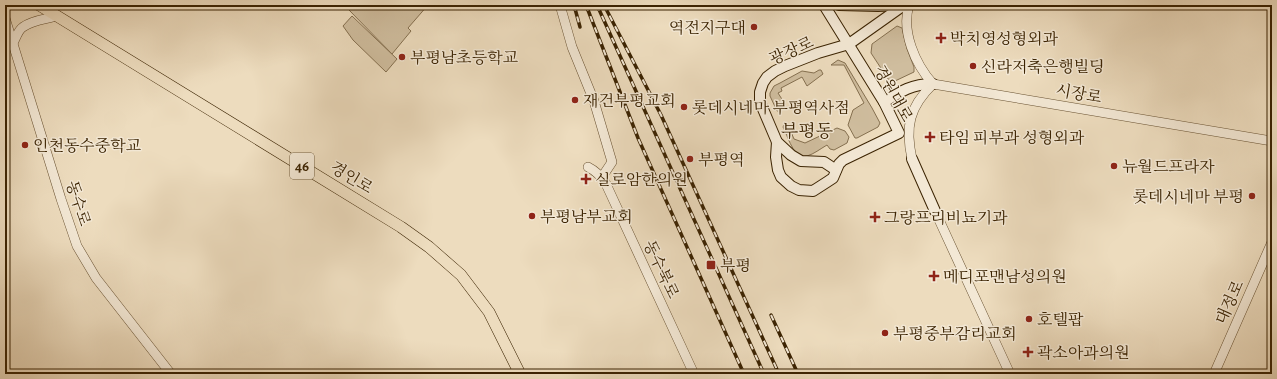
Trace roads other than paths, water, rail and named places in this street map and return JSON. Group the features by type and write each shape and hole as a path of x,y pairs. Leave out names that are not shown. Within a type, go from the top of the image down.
{"main road":[{"name":"경인로","path":"39,5 398,224 429,247 461,276 489,312 520,374"},
{"name":"경원대로","path":"824,5 884,102 899,133"},
{"path":"838,5 903,5"},
{"name":"광장로","path":"899,133 847,157 839,164 833,178 813,190 799,190 791,186 781,177 777,164 777,142 760,102 760,92 767,77 775,71 818,53 849,44 903,5"},
{"name":"시장로","path":"884,102 900,91 913,86 933,84"},
{"name":"광장로","path":"777,142 791,155 801,161 824,162 836,170"},
{"name":"경원대로","path":"912,159 935,211"}],"street":[{"path":"560,5 572,47 594,101 612,162 602,177"},
{"path":"909,5 906,14 906,22 913,50 919,67 933,84 920,98 910,120 908,143 912,159"},
{"path":"5,27 12,39 24,26 36,21 57,16"},
{"name":"동수로","path":"5,18 60,197 77,246 96,278 171,374"},
{"name":"시장로","path":"933,84 1272,141"},
{"name":"경원대로","path":"899,133 912,159"},
{"name":"동수북로","path":"588,167 602,177 694,374"},
{"name":"경원대로","path":"935,211 1010,374"},
{"name":"대정로","path":"1214,374 1272,242"}],"railway":[{"path":"574,5 580,27"},
{"path":"586,5 638,138 744,374"},
{"path":"597,5 764,374"},
{"path":"604,5 661,115 779,374"},
{"path":"771,315 798,374"}],"place":[{"name":"역전지구대","path":"754,27"},
{"name":"박치영성형외과","path":"941,38"},
{"name":"부평남초등학교","path":"402,57"},
{"name":"신라저축은행빌딩","path":"973,66"},
{"name":"재건부평교회","path":"575,100"},
{"name":"롯데시네마 부평역사점","path":"684,107"},
{"name":"타임 피부과 성형외과","path":"930,137"},
{"name":"인천동수중학교","path":"25,145"},
{"name":"부평역","path":"690,159"},
{"name":"뉴월드프라자","path":"1114,166"},
{"name":"실로암한의원","path":"586,179"},
{"name":"롯데시네마 부평","path":"1252,196"},
{"name":"부평남부교회","path":"532,216"},
{"name":"그랑프리비뇨기과","path":"875,217"},
{"name":"부평","path":"711,265"},
{"name":"메디포맨남성의원","path":"934,276"},
{"name":"호텔팝","path":"1029,319"},
{"name":"부평중부감리교회","path":"885,333"},
{"name":"곽소아과의원","path":"1028,352"}],"district":[{"name":"부평동","path":"807,131"}]}
